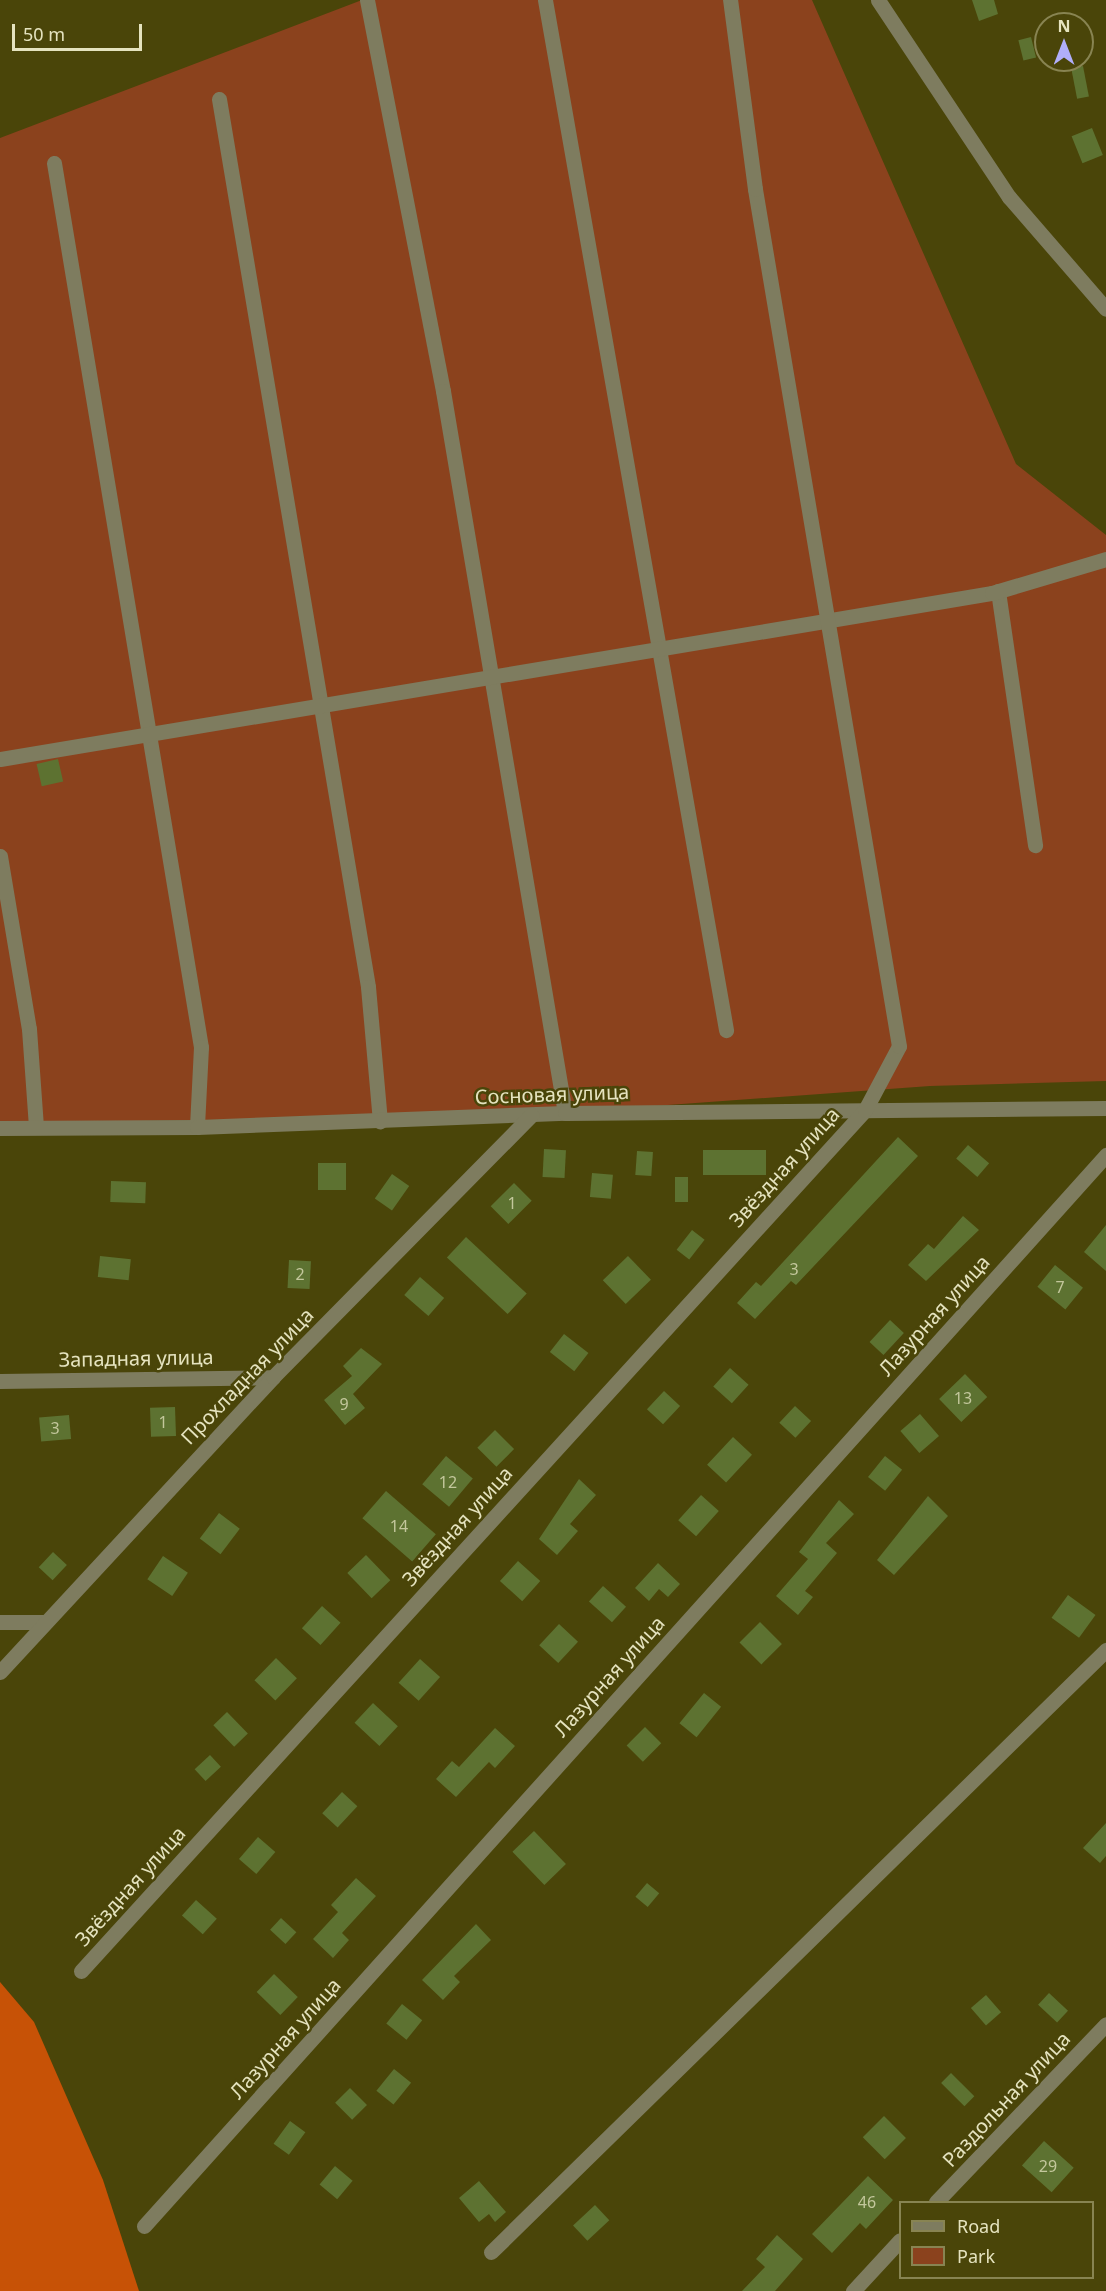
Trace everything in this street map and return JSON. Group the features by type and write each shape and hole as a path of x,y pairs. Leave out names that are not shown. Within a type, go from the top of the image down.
{"street":[{"path":"368,0 396,133 565,1113"},
{"path":"545,0 662,649 726,1030"},
{"name":"Звёздная улица","path":"81,1971 865,1110 899,1046 831,621 755,189 730,0"},
{"path":"878,0 1009,197 1106,309"},
{"path":"219,99 368,987 380,1120"},
{"path":"54,163 201,1047 197,1127"},
{"path":"0,759 831,621 998,591 1106,559"},
{"path":"998,591 1035,845"},
{"path":"0,856 29,1029 36,1127"},
{"name":"Сосновая улица","path":"0,1128 197,1127 565,1113 1106,1108"},
{"name":"Прохладная улица","path":"0,1672 273,1377 531,1115"},
{"name":"Лазурная улица","path":"144,2226 1106,1155"},
{"name":"Западная улица","path":"0,1381 273,1377"},
{"path":"0,1623 45,1622"},
{"path":"491,2252 1106,1650"},
{"name":"Раздольная улица","path":"937,2201 1106,2024"},
{"path":"853,2291 899,2241"}],"green space":[{"path":"362,0 812,0 1016,464 1106,535 1106,1081 930,1086 531,1115 0,1123 0,138"}],"shaded area":[{"path":"0,1982 34,2022 103,2180 139,2291 0,2291"}],"building":[{"path":"972,0 994,0 998,14 979,21"},
{"path":"1031,37 1034,58 1023,61 1018,40"},
{"path":"1072,72 1084,72 1089,96 1077,99"},
{"path":"1092,128 1103,155 1082,163 1072,136"},
{"path":"58,759 63,781 42,786 37,764"},
{"path":"898,1137 918,1156 796,1285 791,1281 755,1319 737,1303 756,1282 761,1286"},
{"path":"968,1145 989,1163 977,1177 956,1159"},
{"path":"544,1149 566,1150 565,1178 543,1177"},
{"path":"703,1150 766,1150 766,1175 703,1175"},
{"path":"637,1151 653,1152 651,1176 635,1175"},
{"path":"318,1163 346,1163 346,1190 318,1190"},
{"path":"592,1173 613,1175 611,1199 590,1197"},
{"path":"392,1174 409,1186 392,1211 375,1199"},
{"path":"675,1177 688,1177 688,1202 675,1202"},
{"path":"111,1181 146,1182 145,1203 110,1202"},
{"path":"514,1183 532,1201 508,1224 491,1206"},
{"path":"963,1216 979,1230 926,1281 908,1265 928,1244 934,1249"},
{"path":"1106,1225 1106,1271 1084,1252"},
{"path":"692,1230 705,1240 689,1260 677,1250"},
{"path":"466,1237 527,1294 508,1314 447,1257"},
{"path":"100,1256 131,1259 129,1280 98,1277"},
{"path":"628,1256 651,1280 626,1304 603,1280"},
{"path":"289,1260 311,1261 310,1289 288,1288"},
{"path":"1055,1265 1083,1288 1065,1309 1037,1287"},
{"path":"420,1277 444,1298 428,1316 404,1295"},
{"path":"890,1320 904,1333 883,1355 870,1342"},
{"path":"564,1334 588,1353 574,1371 550,1352"},
{"path":"361,1348 382,1364 353,1394 365,1408 345,1425 324,1400 352,1376 343,1366"},
{"path":"730,1368 749,1385 732,1403 713,1387"},
{"path":"965,1374 987,1397 961,1422 939,1399"},
{"path":"664,1391 680,1406 663,1424 647,1409"},
{"path":"795,1406 811,1421 795,1438 779,1423"},
{"path":"175,1407 176,1436 151,1437 150,1408"},
{"path":"920,1414 939,1436 919,1453 900,1431"},
{"path":"69,1415 71,1439 41,1442 39,1418"},
{"path":"495,1430 514,1449 496,1467 477,1448"},
{"path":"733,1437 752,1455 726,1483 707,1465"},
{"path":"446,1456 473,1478 449,1507 422,1484"},
{"path":"885,1456 902,1470 885,1491 868,1477"},
{"path":"579,1479 596,1495 570,1524 578,1531 557,1555 539,1539"},
{"path":"386,1491 436,1534 412,1561 362,1518"},
{"path":"701,1495 719,1511 696,1536 678,1520"},
{"path":"928,1496 948,1516 894,1575 877,1560"},
{"path":"839,1500 854,1514 826,1543 837,1553 805,1591 813,1597 798,1615 776,1596 808,1559 799,1552"},
{"path":"219,1513 240,1529 221,1554 200,1539"},
{"path":"53,1552 67,1565 53,1580 39,1567"},
{"path":"366,1555 390,1580 372,1598 347,1573"},
{"path":"163,1556 188,1573 172,1596 147,1579"},
{"path":"518,1561 540,1581 522,1601 500,1581"},
{"path":"658,1563 680,1584 668,1597 659,1589 649,1601 635,1588"},
{"path":"603,1586 626,1607 612,1622 589,1602"},
{"path":"1068,1595 1096,1615 1079,1638 1052,1618"},
{"path":"322,1606 341,1623 321,1645 302,1628"},
{"path":"760,1622 782,1644 761,1664 739,1643"},
{"path":"559,1624 578,1642 558,1663 539,1645"},
{"path":"276,1658 297,1678 275,1700 254,1680"},
{"path":"420,1659 440,1677 419,1701 399,1683"},
{"path":"704,1693 721,1707 697,1737 679,1723"},
{"path":"373,1703 398,1726 379,1746 355,1723"},
{"path":"227,1712 248,1734 234,1747 213,1725"},
{"path":"645,1727 661,1743 643,1762 627,1745"},
{"path":"495,1728 515,1746 495,1768 489,1762 456,1797 436,1779 452,1761 459,1767"},
{"path":"210,1755 221,1767 206,1781 195,1769"},
{"path":"342,1792 357,1806 338,1828 322,1813"},
{"path":"1106,1823 1106,1856 1100,1863 1083,1848"},
{"path":"534,1831 566,1864 544,1885 512,1852"},
{"path":"258,1837 275,1852 256,1874 239,1859"},
{"path":"356,1878 376,1896 342,1933 349,1940 333,1958 313,1939 338,1912 331,1905"},
{"path":"647,1883 659,1893 648,1907 635,1897"},
{"path":"196,1900 217,1919 203,1934 182,1916"},
{"path":"281,1918 296,1932 285,1944 270,1930"},
{"path":"476,1924 491,1940 454,1976 460,1982 443,2000 422,1980"},
{"path":"274,1974 298,1997 280,2015 257,1992"},
{"path":"1049,1993 1068,2011 1057,2022 1038,2005"},
{"path":"986,1995 1001,2012 986,2025 971,2008"},
{"path":"402,2004 422,2020 406,2040 386,2023"},
{"path":"394,2069 411,2083 393,2105 376,2091"},
{"path":"951,2073 974,2096 964,2106 941,2083"},
{"path":"350,2088 367,2105 352,2120 335,2103"},
{"path":"884,2116 906,2138 885,2159 863,2137"},
{"path":"290,2121 305,2132 289,2155 274,2144"},
{"path":"1044,2141 1074,2168 1052,2192 1022,2166"},
{"path":"335,2166 353,2181 337,2199 320,2184"},
{"path":"868,2176 893,2200 866,2229 860,2223 832,2253 812,2234"},
{"path":"479,2181 506,2212 495,2222 489,2214 479,2222 459,2198"},
{"path":"595,2205 609,2220 587,2241 573,2225"},
{"path":"777,2235 803,2259 775,2291 742,2291 765,2267 756,2259"}]}
